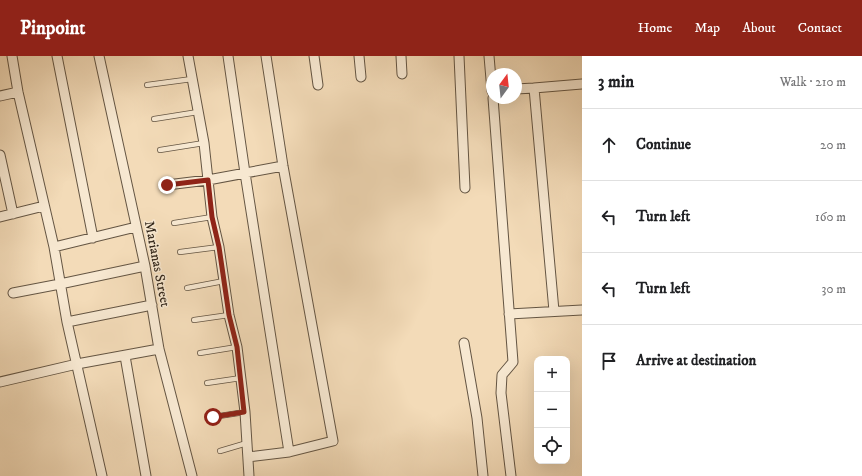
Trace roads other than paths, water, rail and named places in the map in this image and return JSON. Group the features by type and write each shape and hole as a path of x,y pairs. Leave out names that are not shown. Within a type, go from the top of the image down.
{"street":[{"path":"12,56 18,92 54,247 67,322 102,476"},
{"path":"57,56 94,238"},
{"name":"Marianas Street","path":"99,56 145,266 158,349 192,476"},
{"path":"188,56 204,143 212,217 219,247 229,315 237,347 249,476"},
{"path":"228,56 289,452"},
{"path":"248,457 289,452 332,441 282,166 266,56"},
{"path":"314,56 318,85"},
{"path":"359,56 360,77"},
{"path":"401,56 402,74"},
{"path":"459,56 465,188"},
{"path":"489,56 490,68"},
{"path":"522,89 582,84"},
{"path":"534,88 554,311"},
{"path":"0,96 18,92"},
{"path":"492,104 513,362 502,375 501,393 511,476"},
{"path":"0,155 13,214"},
{"path":"167,185 208,180 282,166"},
{"path":"0,217 44,206"},
{"path":"54,247 136,227"},
{"path":"12,293 145,266"},
{"path":"67,322 152,306"},
{"path":"509,314 582,310"},
{"path":"464,343 477,418 483,476"},
{"path":"0,382 77,364 158,349"},
{"path":"125,356 146,476"}],"lane":[{"path":"147,85 192,79"},
{"path":"154,120 198,112"},
{"path":"160,150 204,143"},
{"path":"174,224 212,217"},
{"path":"180,252 219,247"},
{"path":"187,288 224,281"},
{"path":"194,320 229,315"},
{"path":"200,353 237,347"},
{"path":"207,384 241,378"},
{"path":"213,417 244,412"},
{"path":"220,451 247,444"}]}
